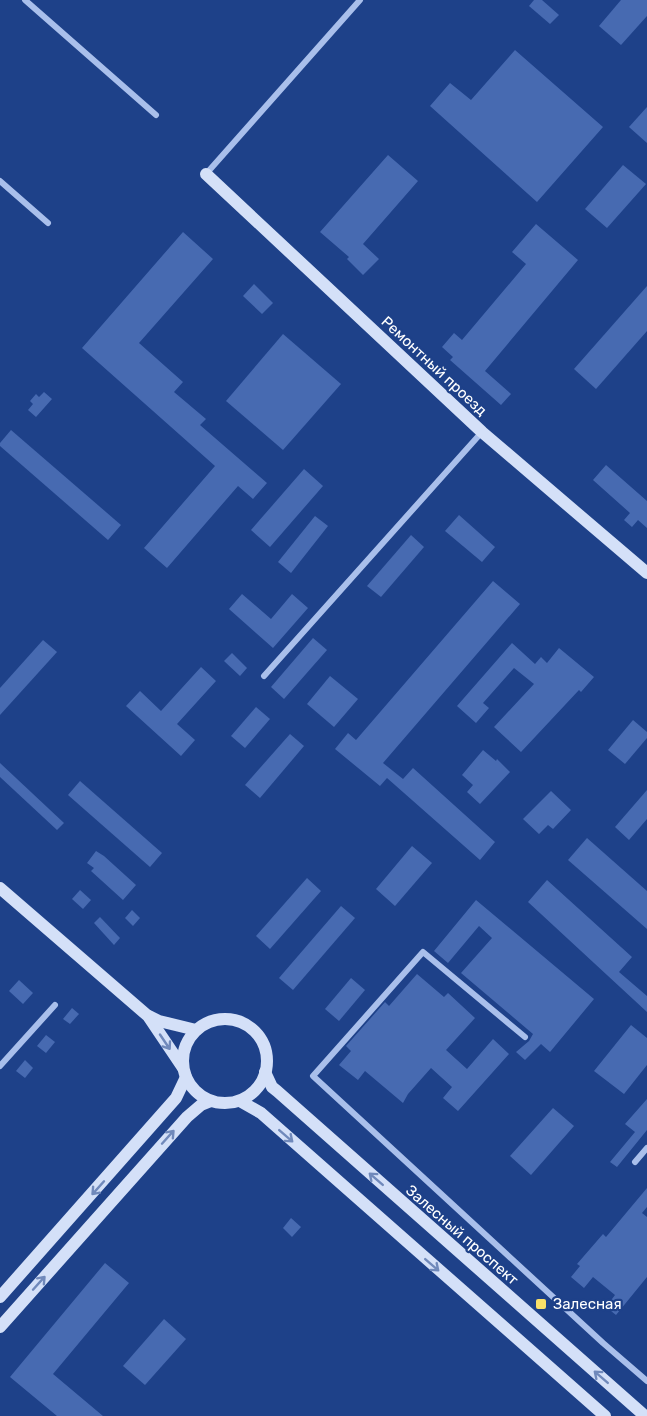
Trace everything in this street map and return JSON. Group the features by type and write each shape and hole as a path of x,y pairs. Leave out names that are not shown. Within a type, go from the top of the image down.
{"street":[{"path":"25,0 156,115"},
{"path":"206,174 360,0"},
{"name":"Ремонтный проезд","path":"206,174 482,432 647,573"},
{"path":"0,181 48,223"},
{"path":"264,676 482,432"},
{"path":"0,888 148,1016 196,1030"},
{"path":"525,1037 423,952 313,1076 647,1381"},
{"path":"0,1066 55,1005"},
{"path":"0,1297 176,1098 184,1073 184,1048 196,1030 207,1022 232,1019 244,1023 256,1032 267,1058 260,1084 240,1101 230,1103 212,1101 201,1096 192,1088 184,1073 148,1016"},
{"name":"Залесный проспект","path":"265,1072 272,1087 645,1416"},
{"path":"0,1327 187,1117 201,1105 212,1101"},
{"path":"240,1101 261,1113 605,1416"},
{"path":"635,1162 647,1148"}],"building":[{"path":"534,0 542,0 559,15 550,24 529,6"},
{"path":"621,0 647,0 647,16 621,45 599,26"},
{"path":"515,50 603,127 537,202 430,106 450,83 471,100"},
{"path":"647,107 647,143 629,127"},
{"path":"388,155 418,181 363,244 379,259 363,275 347,259 349,257 320,232"},
{"path":"623,165 646,184 607,228 585,209"},
{"path":"536,224 578,260 485,371 511,394 501,405 450,360 453,357 442,347 454,333 462,340 526,264 512,252"},
{"path":"183,232 213,259 139,343 183,382 174,392 206,419 200,425 267,483 253,499 238,486 167,568 144,548 215,466 82,348"},
{"path":"254,284 273,303 262,314 243,296"},
{"path":"647,286 647,331 596,389 574,369"},
{"path":"283,334 341,384 283,450 226,401"},
{"path":"44,392 52,399 36,417 28,410 33,404 30,401 36,394 39,397"},
{"path":"11,430 121,525 108,540 0,446"},
{"path":"606,465 647,501 647,528 638,520 632,527 624,520 630,513 593,480"},
{"path":"304,469 323,486 270,547 251,530"},
{"path":"459,515 495,547 482,562 445,531"},
{"path":"315,516 328,526 291,573 278,562"},
{"path":"411,535 424,547 381,597 367,586"},
{"path":"493,581 520,604 383,763 403,779 413,768 495,842 480,860 387,778 380,786 335,749 348,733 356,740"},
{"path":"242,594 271,619 292,594 308,608 273,648 229,609"},
{"path":"313,638 327,650 284,699 271,687"},
{"path":"43,640 57,652 0,715 0,688"},
{"path":"512,643 535,664 541,657 547,663 559,648 594,677 521,752 494,727 534,684 514,668 483,703 489,708 476,723 457,706"},
{"path":"232,653 247,668 240,676 224,661"},
{"path":"201,667 216,681 177,724 195,740 181,756 126,706 140,691 161,711"},
{"path":"330,676 358,699 334,727 307,704"},
{"path":"256,707 270,719 245,748 231,736"},
{"path":"633,720 647,732 647,738 625,764 608,750"},
{"path":"290,734 304,746 260,798 245,785"},
{"path":"483,750 496,761 497,759 510,772 480,804 467,792 473,785 462,775"},
{"path":"0,763 64,823 57,830 0,777"},
{"path":"80,781 162,853 150,867 68,795"},
{"path":"647,790 647,819 629,840 615,827"},
{"path":"551,791 571,810 553,829 548,825 539,834 523,819"},
{"path":"587,838 647,891 647,929 568,860"},
{"path":"412,846 432,863 395,906 376,889"},
{"path":"96,851 136,885 123,900 91,871 94,868 87,863"},
{"path":"307,878 321,891 270,949 256,936"},
{"path":"547,880 632,957 619,972 647,996 647,1012 528,902"},
{"path":"80,890 91,900 83,909 72,899"},
{"path":"476,900 594,999 550,1052 541,1044 525,1060 516,1052 529,1041 533,1034 461,973 492,938 479,926 448,963 434,951"},
{"path":"341,906 355,918 293,990 279,978"},
{"path":"132,910 140,918 133,926 125,918"},
{"path":"100,917 120,938 114,945 94,923"},
{"path":"417,974 444,997 448,993 475,1018 446,1050 467,1069 493,1039 509,1054 458,1111 443,1098 452,1087 431,1068 403,1103 365,1071 358,1080 339,1065 351,1051 346,1046 385,1002 389,1006"},
{"path":"351,978 365,990 339,1021 325,1009"},
{"path":"19,980 33,993 23,1004 9,991"},
{"path":"72,1008 79,1014 70,1024 63,1019"},
{"path":"631,1025 647,1038 647,1065 624,1094 594,1071"},
{"path":"46,1035 55,1042 46,1053 37,1046"},
{"path":"25,1060 33,1068 25,1078 16,1071"},
{"path":"647,1099 647,1130 617,1167 610,1162 635,1132 625,1124"},
{"path":"553,1108 574,1126 531,1175 510,1156"},
{"path":"647,1188 647,1207 642,1213 647,1217 647,1277 616,1315 606,1307 615,1295 593,1277 584,1288 571,1277 580,1266 577,1264 603,1234 606,1237"},
{"path":"291,1218 301,1227 292,1237 283,1228"},
{"path":"105,1263 129,1283 53,1374 103,1416 57,1416 10,1377"},
{"path":"164,1319 186,1339 145,1385 123,1366"}],"place":[{"name":"Залесная","path":"541,1304"}]}
